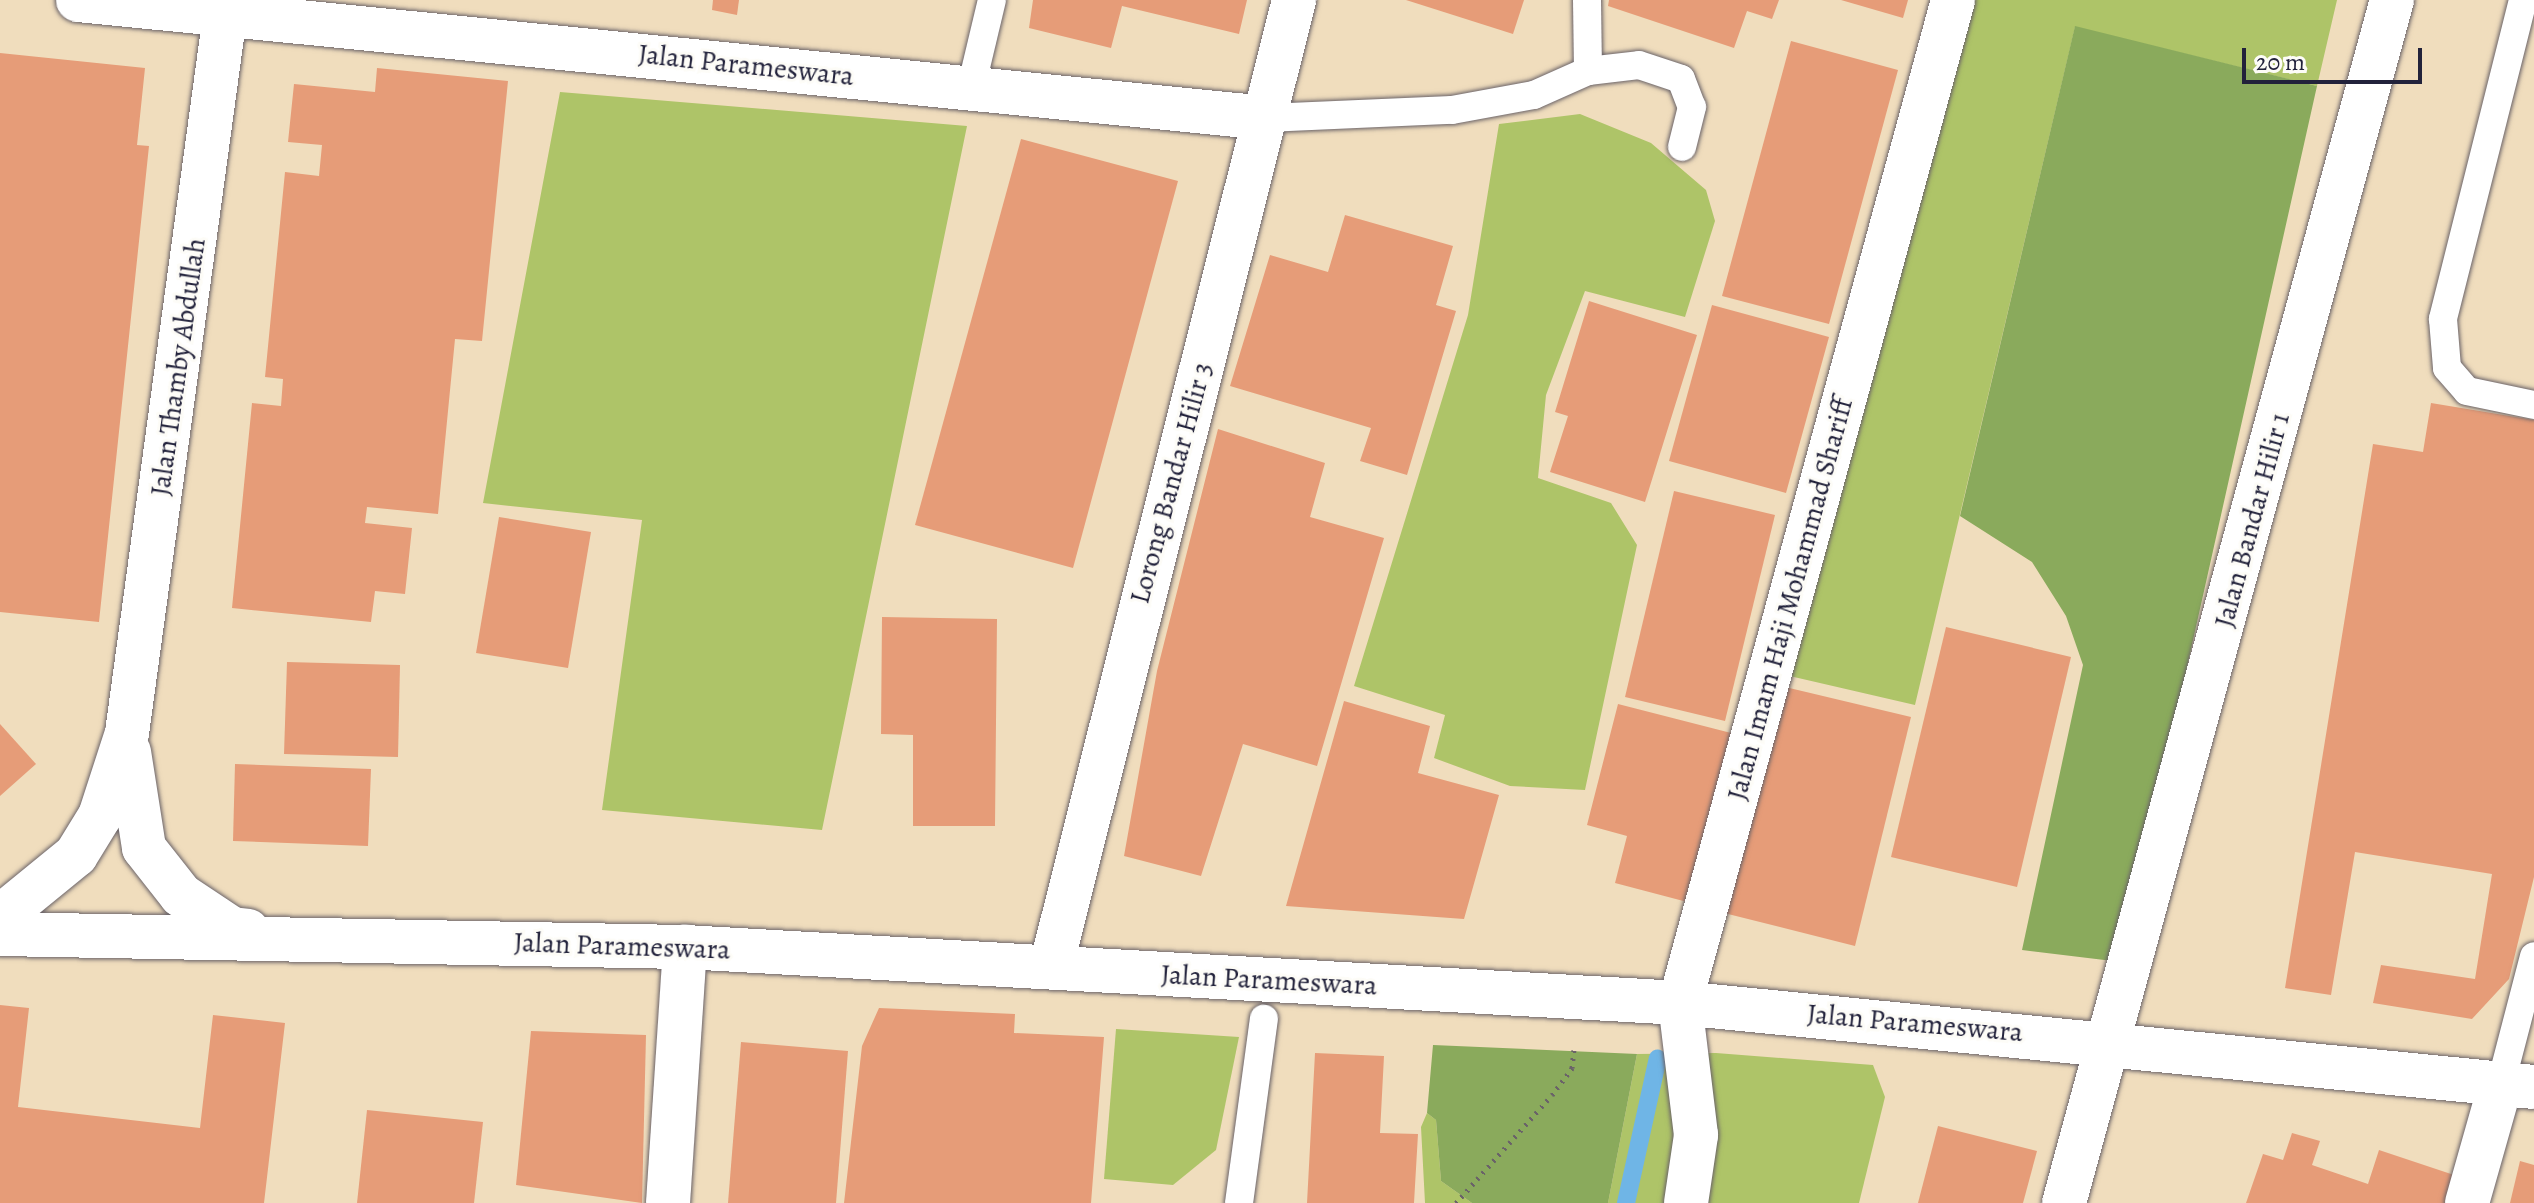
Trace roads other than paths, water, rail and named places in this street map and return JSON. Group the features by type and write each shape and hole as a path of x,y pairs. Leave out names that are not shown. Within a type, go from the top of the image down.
{"street":[{"name":"Jalan Parameswara","path":"78,0 226,7 1266,118"},
{"name":"Lorong Bandar Hilir 3","path":"1051,967 1294,0"},
{"name":"Jalan Imam Haji Mohammad Shariff","path":"1686,1203 1696,1135 1680,1003 1953,0"},
{"name":"Jalan Bandar Hilir 1","path":"2064,1203 2113,1040 2392,0"},
{"name":"Jalan Thamby Abdullah","path":"0,917 76,855 100,816 127,733 226,7"},
{"name":"Jalan Thamby Abdullah","path":"127,733 144,848 181,895 232,929 301,937"},
{"name":"Jalan Parameswara","path":"0,934 301,937 685,947 1580,997 2113,1040 2518,1085"},
{"path":"668,1203 685,947"},
{"path":"2467,1203 2518,1085"}],"lane":[{"path":"971,88 992,0"},
{"path":"1587,0 1588,71"},
{"path":"2523,0 2443,319 2447,368 2467,391 2534,405"},
{"path":"1266,118 1452,110 1534,95 1588,71 1639,65 1681,79 1692,107 1682,147"},
{"path":"2518,1085 2534,956"},
{"path":"1239,1203 1264,1019"}],"waterway":[{"path":"1626,1203 1658,1058"}]}
